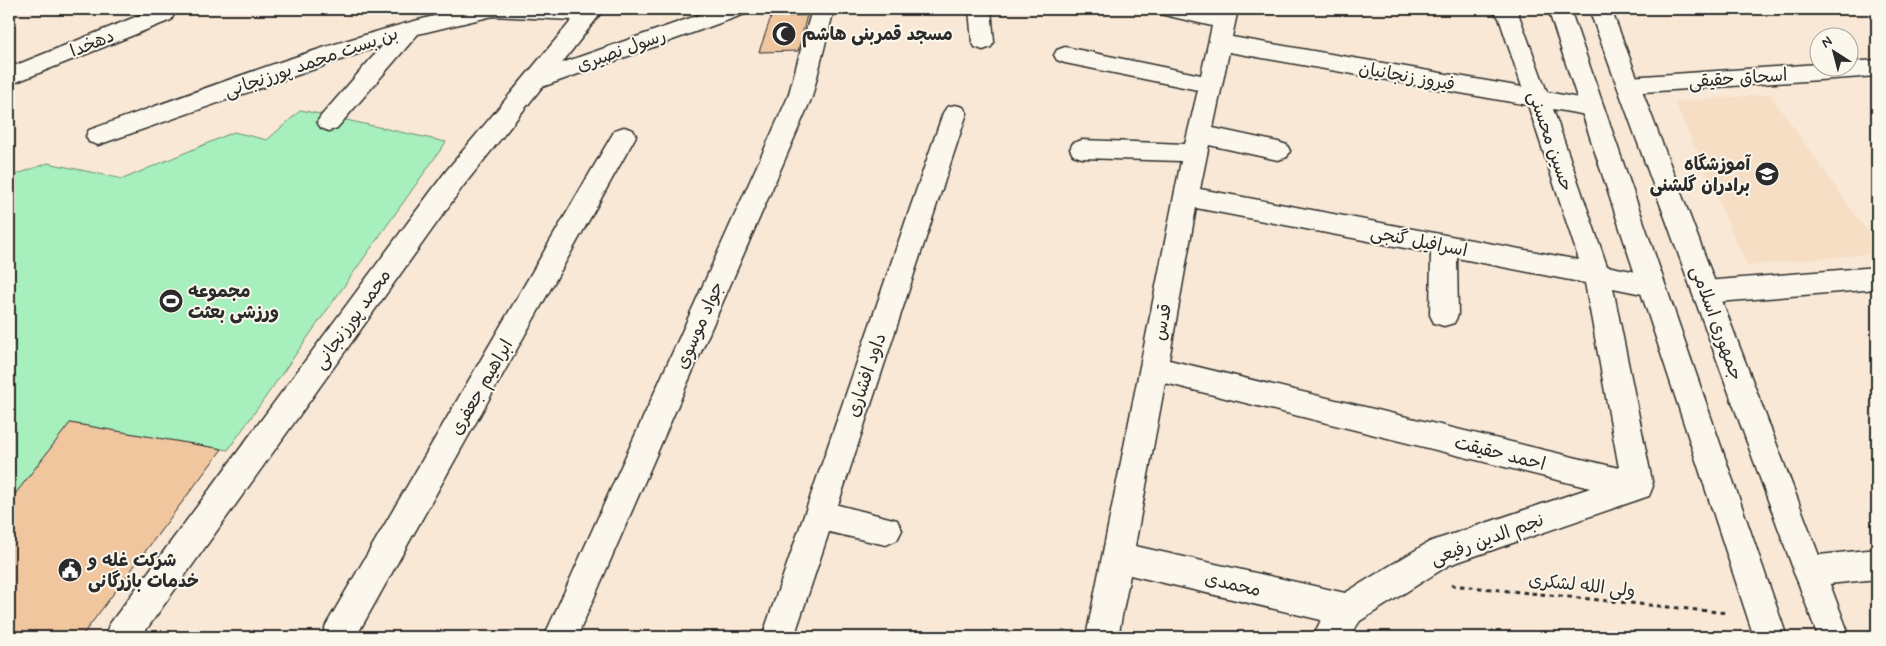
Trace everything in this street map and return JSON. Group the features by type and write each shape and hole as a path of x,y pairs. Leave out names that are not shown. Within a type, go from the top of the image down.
{"street":[{"name":"بن بست محمد پورزنجانی","path":"98,136 244,84 411,28 471,11 493,9 591,12"},
{"name":"رسول نصیری","path":"534,81 737,9"},
{"name":"جواد موسوی","path":"560,637 800,97 824,9"},
{"path":"980,9 983,42"},
{"name":"فیروز زنجانیان","path":"1168,9 1537,99 1592,108"},
{"name":"حسین محسنی","path":"1503,9 1509,15 1597,275"},
{"path":"1559,9 1767,627"},
{"name":"جمهوری اسلامی","path":"1600,9 1834,637"},
{"name":"دهخدا","path":"9,77 168,11"},
{"name":"محمد پورزنجانی","path":"121,637 455,178 591,12"},
{"name":"قدس","path":"1102,637 1186,196 1224,24"},
{"path":"329,122 411,28"},
{"path":"1065,55 1211,85"},
{"name":"اسحاق حقیقی","path":"1629,85 1877,68"},
{"name":"داود افشاری","path":"778,637 955,113"},
{"name":"ابراهیم جعفری","path":"338,637 624,136"},
{"path":"1082,149 1198,143 1278,151"},
{"name":"اسرافیل گنجی","path":"1186,196 1652,285"},
{"path":"1444,245 1444,315"},
{"path":"1597,275 1638,486"},
{"path":"1705,292 1877,278"},
{"name":"احمد حقیقت","path":"1153,368 1638,486"},
{"name":"نجم الدین رفیعی","path":"1330,637 1348,610 1440,553 1638,486"},
{"path":"819,515 886,530"},
{"name":"محمدی","path":"1117,557 1348,610"},
{"path":"1809,571 1877,564"}],"path":[{"name":"ولی الله لشکری","path":"1446,585 1767,627"}],"shaded area":[{"name":"آموزشگاه برادران گلشنی","path":"1770,94 1877,246 1877,253 1747,266 1675,102"}],"green space":[{"name":"مجموعه ورزشی بعثت","path":"301,110 446,142 228,450 70,423 9,506 9,177 48,163 123,179 234,132 267,140"}],"building":[{"name":"مسجد قمربنی هاشم","path":"807,15 798,51 759,52 771,17"},
{"name":"شرکت غله و خدمات بازرگانی","path":"70,423 222,449 81,637 9,637 9,502"}],"place":[{"name":"مسجد قمربنی هاشم","path":"784,34"},
{"name":"آموزشگاه برادران گلشنی","path":"1767,174"},
{"name":"مجموعه ورزشی بعثت","path":"171,301"},
{"name":"شرکت غله و خدمات بازرگانی","path":"70,570"}]}
